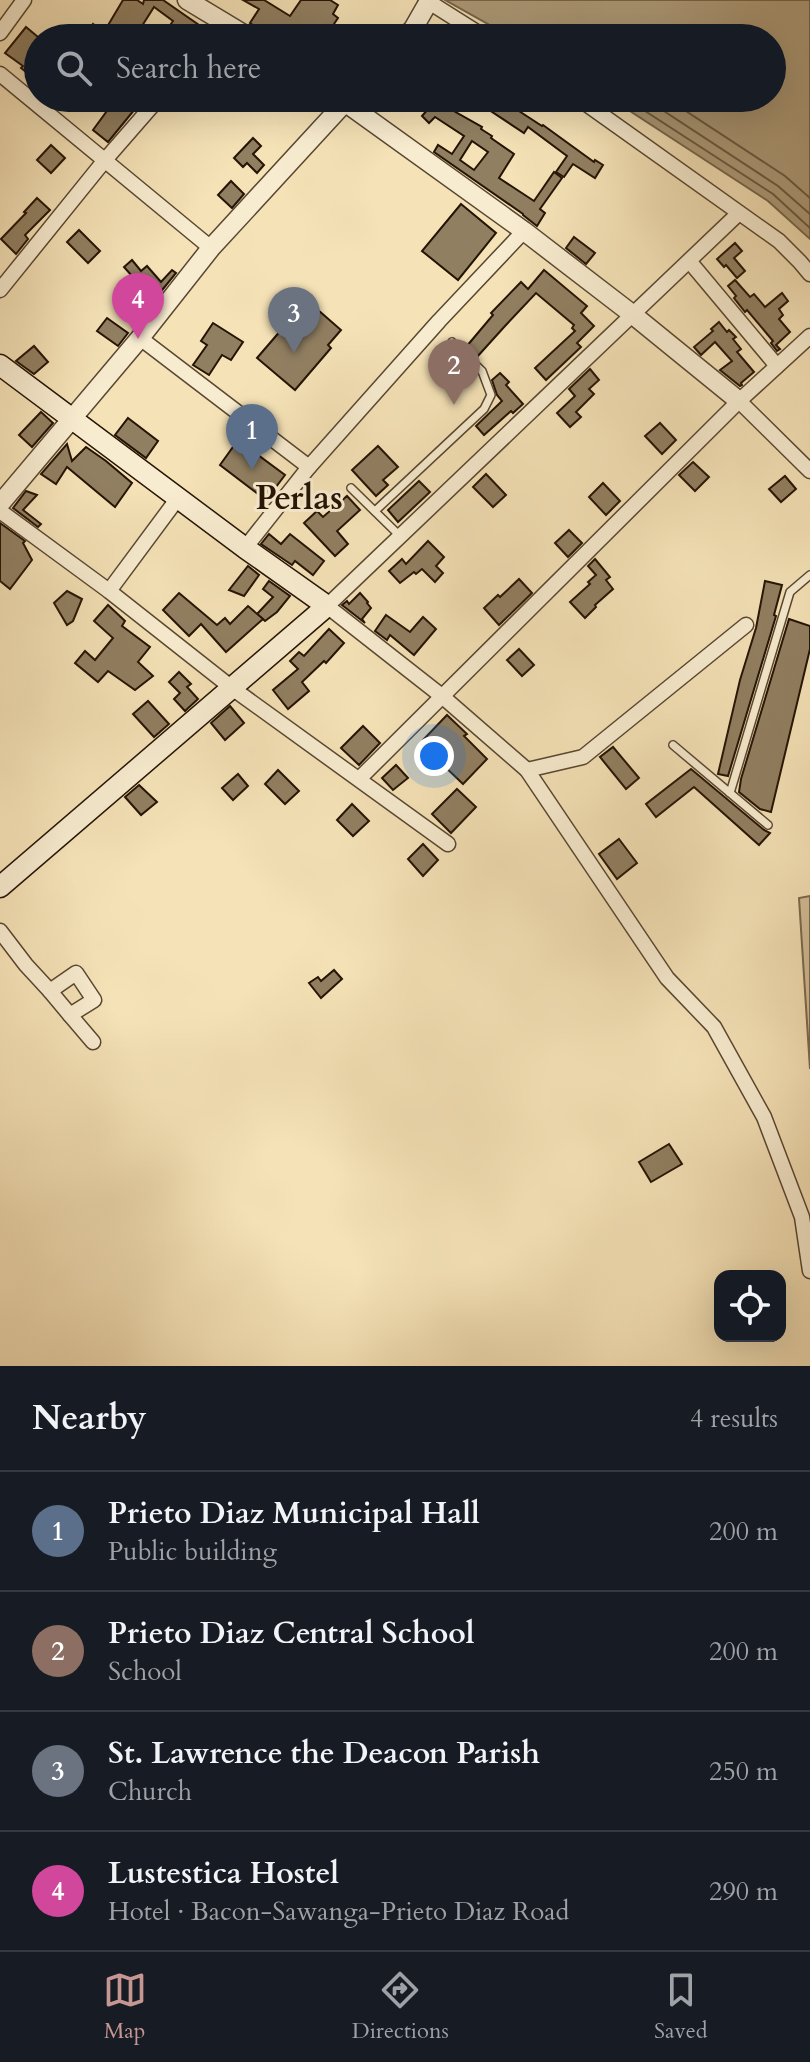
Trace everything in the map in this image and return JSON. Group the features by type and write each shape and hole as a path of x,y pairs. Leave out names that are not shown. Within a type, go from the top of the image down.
{"main road":[{"path":"0,365 327,606 0,887"}],"street":[{"path":"0,33 24,0"},
{"path":"187,0 229,24"},
{"path":"416,24 427,1 464,24"},
{"path":"0,74 24,94"},
{"path":"46,112 211,248"},
{"path":"0,290 147,112"},
{"path":"0,504 140,338 211,248 332,112"},
{"path":"362,112 632,314 739,401 810,471"},
{"path":"598,112 779,241 810,274"},
{"path":"739,213 327,606 443,697 527,770 667,978 714,1027 764,1117 802,1217 810,1271"},
{"path":"245,548 309,467 524,231"},
{"path":"690,262 777,366"},
{"path":"360,778 739,401 810,336"},
{"path":"140,338 309,467"},
{"path":"109,591 178,498"},
{"path":"0,511 109,591 232,688 448,844"},
{"path":"527,770 583,757 746,625"},
{"path":"0,931 93,1042"},
{"path":"50,991 76,973 94,1000 70,1015"}],"lane":[{"path":"375,511 484,409 491,395 482,371 452,342"},
{"path":"351,488 400,536"},
{"path":"730,793 790,592 810,575"},
{"path":"673,745 768,825"}],"shaded area":[{"path":"810,896 810,1069 799,898"}],"water":[{"path":"445,0 810,0 810,239 768,201 631,112 786,112 786,24 488,24"}],"building":[{"path":"123,0 137,0 143,4 144,0 163,0 198,24 171,24 173,21 154,7 143,24 109,24"},
{"path":"243,0 264,0 290,16 301,0 330,0 338,5 333,14 338,18 334,24 251,24 259,9"},
{"path":"24,29 24,70 23,66 5,53"},
{"path":"106,112 133,112 108,142 93,130"},
{"path":"426,112 456,112 482,127 491,138 514,154 499,178 534,201 554,172 562,178 540,209 545,213 537,226 434,152 438,145 452,154 464,136 435,117 429,123 422,116","holes":["472,141 488,152 474,170 460,160"]},
{"path":"492,112 520,112 603,165 595,178 573,164 564,177 556,172 567,156 528,127 524,133"},
{"path":"253,138 261,146 253,154 264,165 257,173 247,163 243,167 234,158"},
{"path":"51,145 65,158 51,173 37,160"},
{"path":"231,181 244,194 232,208 218,195"},
{"path":"37,198 50,210 25,235 28,239 16,254 1,239"},
{"path":"461,204 496,233 458,280 422,251"},
{"path":"79,230 100,251 88,263 67,242"},
{"path":"574,237 595,253 586,264 566,248"},
{"path":"735,243 742,251 734,258 745,271 737,278 717,259"},
{"path":"132,260 141,271 147,266 161,282 172,270 176,273 159,294 144,281 140,285 124,267"},
{"path":"544,270 587,306 581,313 594,326 577,343 581,347 546,380 535,368 575,331 572,328 574,325 536,293 477,357 466,347 493,315 491,313 521,282 528,289"},
{"path":"735,280 750,297 754,294 765,307 782,293 788,301 779,309 783,315 779,319 790,332 776,345 780,349 777,351 771,343 773,341 734,298 736,296 728,286"},
{"path":"310,303 341,330 328,345 331,348 295,390 257,358 294,315 297,318"},
{"path":"107,318 128,333 118,346 97,331"},
{"path":"719,322 736,337 733,339 741,349 737,352 754,372 740,386 720,370 732,361 715,342 701,355 694,347"},
{"path":"213,323 243,342 231,360 222,355 209,375 193,365 207,345 201,341"},
{"path":"34,346 48,362 34,374 16,361"},
{"path":"590,369 599,380 589,389 594,394 576,412 581,417 570,427 557,413 575,396 569,389"},
{"path":"500,373 523,404 484,435 476,426 502,401 492,380"},
{"path":"41,412 53,423 32,447 19,435"},
{"path":"128,418 158,441 146,458 115,435"},
{"path":"660,423 676,440 662,454 645,436"},
{"path":"238,440 285,475 266,500 220,465"},
{"path":"67,444 72,461 86,447 132,483 115,507 67,467 56,484 41,474"},
{"path":"378,446 398,467 383,480 388,485 376,496 352,470"},
{"path":"693,462 709,477 695,491 679,475"},
{"path":"486,474 506,495 493,507 473,487"},
{"path":"785,476 796,489 781,502 769,489"},
{"path":"419,481 430,492 398,522 388,510"},
{"path":"603,483 620,501 606,515 589,497"},
{"path":"26,491 37,495 23,510 41,524 38,527 13,508"},
{"path":"347,496 360,510 337,531 348,544 335,556 304,523 317,511 323,517"},
{"path":"0,523 25,541 23,543 32,560 10,589 0,581"},
{"path":"569,530 582,543 568,557 555,543"},
{"path":"269,534 281,544 290,534 324,561 313,575 295,561 292,565 261,544"},
{"path":"428,541 444,557 436,566 443,573 435,582 422,569 400,583 389,571 402,559 406,564"},
{"path":"595,559 610,577 606,580 613,589 585,618 570,602 596,575 588,566"},
{"path":"248,566 259,575 244,596 229,590"},
{"path":"519,579 532,593 499,625 484,608"},
{"path":"269,581 290,596 265,621 257,614 273,597 263,589"},
{"path":"765,581 782,585 776,616 728,776 718,774 756,628"},
{"path":"67,591 82,599 73,621 67,625 54,603"},
{"path":"179,593 217,625 225,618 230,624 248,606 263,619 226,652 201,624 189,636 163,610"},
{"path":"360,593 371,608 362,619 365,623 342,605 347,601 349,604"},
{"path":"108,605 125,621 122,626 150,647 138,662 153,676 135,690 108,671 98,682 75,663 85,651 95,660 113,638 94,621"},
{"path":"386,615 410,632 423,617 436,629 414,655 390,635 387,640 375,631"},
{"path":"789,619 810,626 810,649 771,812 760,809 739,792"},
{"path":"329,629 344,643 326,663 324,661 302,682 309,691 288,709 273,690 298,669 290,661 299,652 304,656"},
{"path":"519,649 534,665 522,676 507,660"},
{"path":"179,672 191,684 187,687 198,699 185,711 174,699 180,693 169,682"},
{"path":"148,701 169,724 154,737 133,714"},
{"path":"230,706 244,723 225,740 211,723"},
{"path":"447,715 487,759 463,784 423,740"},
{"path":"363,726 380,743 359,765 341,748"},
{"path":"613,747 639,778 626,789 600,757"},
{"path":"396,765 408,778 393,790 382,778"},
{"path":"691,769 770,833 759,845 694,787 656,817 646,804"},
{"path":"278,770 299,791 285,804 265,784"},
{"path":"238,774 248,786 233,800 222,788"},
{"path":"139,785 157,802 141,815 125,797"},
{"path":"457,789 476,807 451,833 432,814"},
{"path":"352,804 369,821 353,836 337,820"},
{"path":"619,839 637,863 617,879 599,854"},
{"path":"423,844 438,860 423,876 408,859"},
{"path":"334,970 342,979 321,998 309,983 318,977 321,981"},
{"path":"669,1144 682,1164 651,1182 639,1162"}],"place":[{"name":"Lustestica Hostel","path":"138,339"},
{"name":"St. Lawrence the Deacon Parish","path":"294,353"},
{"name":"Prieto Diaz Central School","path":"454,405"},
{"name":"Prieto Diaz Municipal Hall","path":"252,470"}],"district":[{"name":"Perlas","path":"299,498"}]}
